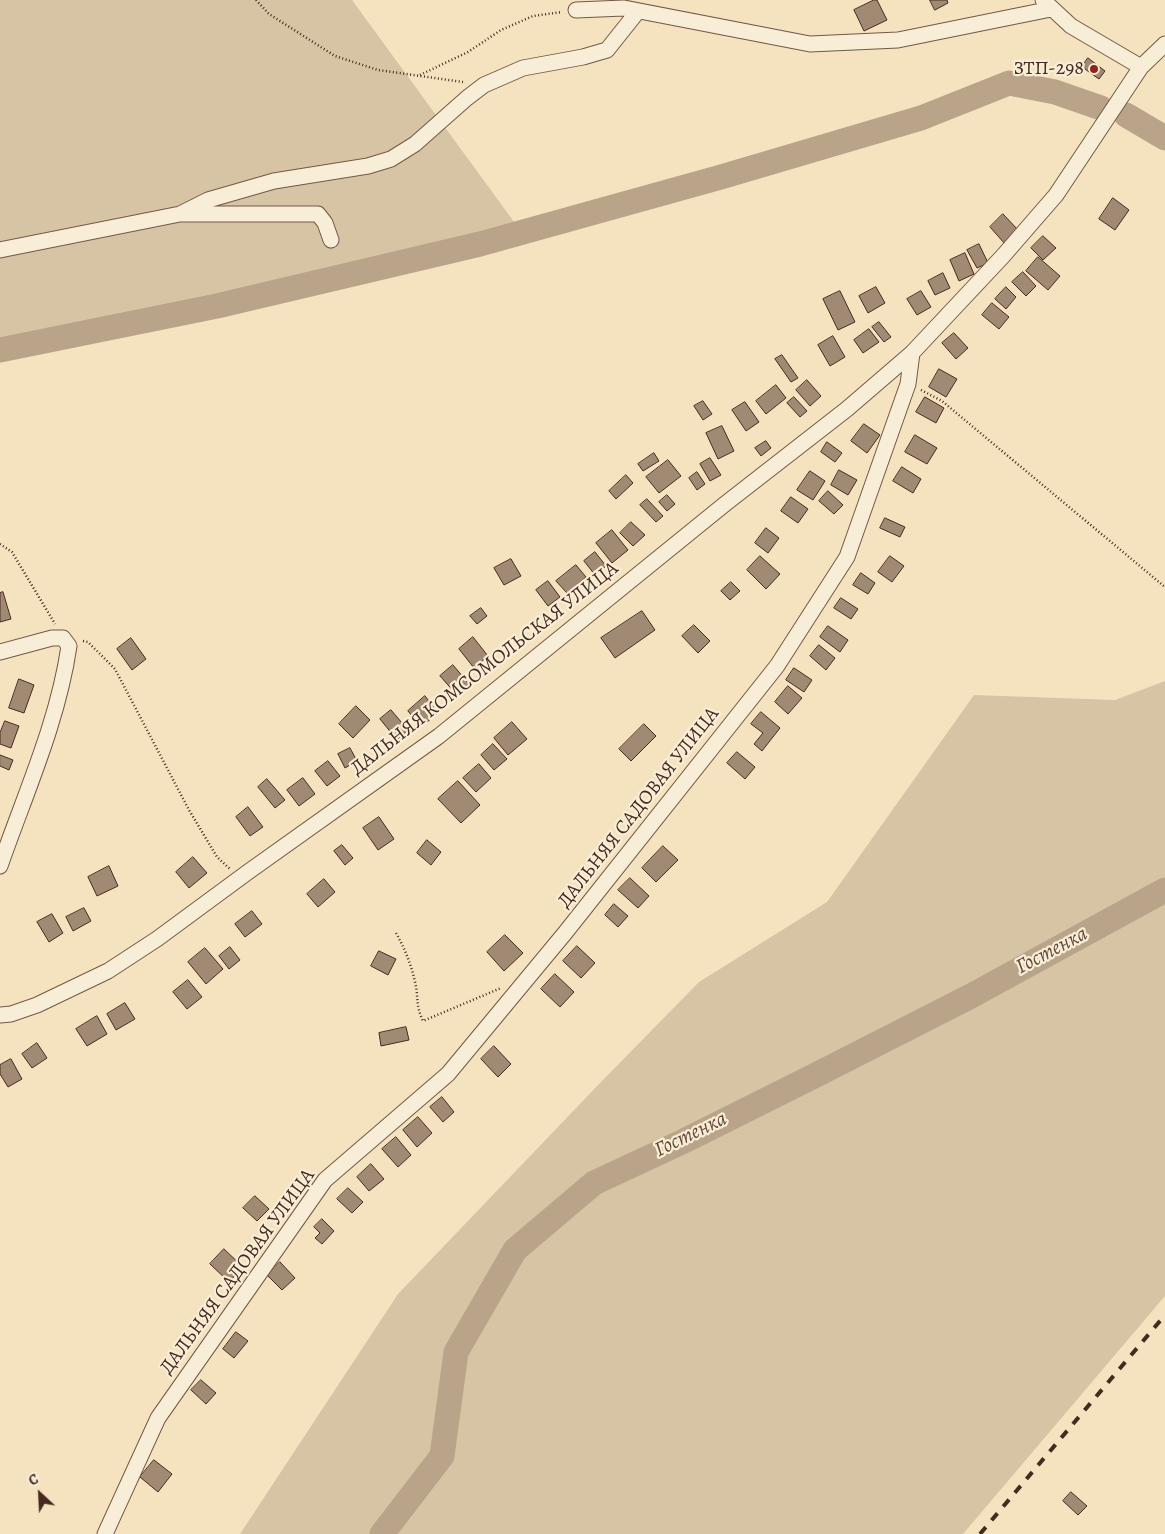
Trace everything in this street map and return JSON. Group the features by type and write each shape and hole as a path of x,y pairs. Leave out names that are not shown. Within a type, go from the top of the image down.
{"street":[{"path":"576,10 624,8 810,44 898,40 1047,5 1071,26 1140,67"},
{"path":"180,214 208,200 274,181 368,166 391,159 415,144 484,85 523,68 583,57 606,50 638,11"},
{"path":"912,354 1004,256 1056,195 1140,67 1165,44"},
{"path":"0,250 180,214 318,214 325,223 331,240"},
{"name":"ДАЛЬНЯЯ САДОВАЯ УЛИЦА","path":"105,1534 158,1418 326,1180 448,1074 565,933 777,666 847,557 908,384 912,354"},
{"name":"ДАЛЬНЯЯ КОМСОМОЛЬСКАЯ УЛИЦА","path":"5,1015 37,1005 108,971 157,939 439,736 726,504 847,409 912,354"},
{"path":"0,652 52,638 66,642 66,667 52,721 0,866"}],"path":[{"path":"256,0 269,14 335,56 378,70 484,85"},
{"path":"419,75 468,52 501,30 533,16 576,10"},
{"path":"908,384 942,401 1165,588"},
{"path":"0,544 12,552 66,642 88,642 115,669 189,810 217,857 240,878"},
{"path":"396,933 409,957 416,985 417,1009 423,1021 503,987"}],"shaded area":[{"path":"0,0 352,0 520,230 0,353"},
{"path":"1165,681 1165,1296 963,1534 240,1534 398,1294 699,982 827,902 974,695 1115,700"}],"building":[{"path":"877,0 887,20 864,31 854,10"},
{"path":"930,0 947,0 948,3 935,10"},
{"name":"ЗТП-298","path":"1088,58 1105,71 1099,79 1082,67"},
{"path":"1113,198 1129,210 1115,230 1099,219"},
{"path":"1003,214 1019,231 1005,244 990,227"},
{"path":"1043,236 1056,248 1043,260 1031,248"},
{"path":"979,244 988,263 977,268 967,250"},
{"path":"965,253 974,274 959,281 950,260"},
{"path":"1038,257 1060,276 1048,290 1026,271"},
{"path":"1023,272 1036,286 1026,296 1012,282"},
{"path":"943,273 950,288 935,295 928,281"},
{"path":"876,287 885,303 868,313 859,296"},
{"path":"1006,287 1016,297 1006,309 995,299"},
{"path":"840,291 855,322 838,330 823,299"},
{"path":"921,291 931,307 917,315 907,299"},
{"path":"992,303 1009,317 999,329 982,315"},
{"path":"879,322 891,337 884,342 872,327"},
{"path":"869,329 879,342 863,353 854,340"},
{"path":"954,333 968,348 956,359 942,343"},
{"path":"833,336 845,357 830,366 818,345"},
{"path":"782,355 798,378 791,382 775,359"},
{"path":"939,369 957,379 946,397 929,387"},
{"path":"807,380 821,396 810,406 796,390"},
{"path":"776,385 786,398 766,414 756,401"},
{"path":"794,397 807,411 800,417 787,403"},
{"path":"925,397 944,408 936,423 916,412"},
{"path":"703,401 712,414 703,420 694,406"},
{"path":"745,402 759,422 746,431 732,410"},
{"path":"864,424 880,435 867,453 851,441"},
{"path":"722,426 734,451 718,459 706,433"},
{"path":"915,435 937,448 927,464 905,452"},
{"path":"766,441 771,448 761,456 755,448"},
{"path":"827,442 842,453 835,462 821,452"},
{"path":"654,453 659,461 643,471 638,464"},
{"path":"710,458 721,475 710,481 700,464"},
{"path":"668,460 681,476 659,493 646,477"},
{"path":"902,467 921,479 913,493 893,481"},
{"path":"839,470 857,480 848,495 831,485"},
{"path":"810,471 825,481 813,500 797,490"},
{"path":"697,472 705,484 697,490 689,478"},
{"path":"626,475 633,483 616,499 609,491"},
{"path":"828,491 843,505 834,514 819,501"},
{"path":"667,495 675,504 667,511 659,502"},
{"path":"791,497 808,509 798,523 781,511"},
{"path":"647,499 663,516 656,522 640,505"},
{"path":"885,518 905,527 900,537 880,528"},
{"path":"631,522 645,535 633,546 620,533"},
{"path":"766,528 779,538 768,553 755,543"},
{"path":"612,530 628,550 612,563 596,543"},
{"path":"595,552 606,566 595,575 584,561"},
{"path":"760,556 780,574 766,589 747,570"},
{"path":"890,556 904,566 892,582 878,572"},
{"path":"511,559 521,576 504,585 494,568"},
{"path":"576,565 586,577 567,593 556,581"},
{"path":"861,573 875,583 868,594 853,585"},
{"path":"548,581 560,597 548,606 536,590"},
{"path":"731,582 740,591 730,600 721,591"},
{"path":"3,592 11,619 0,622 0,593"},
{"path":"841,598 858,609 851,619 834,608"},
{"path":"481,608 487,616 477,624 470,616"},
{"path":"642,611 655,630 615,658 601,638"},
{"path":"694,625 710,641 698,653 682,636"},
{"path":"828,626 848,640 840,652 820,637"},
{"path":"473,637 488,656 474,668 459,649"},
{"path":"131,638 146,659 132,670 117,649"},
{"path":"819,645 835,658 826,670 810,656"},
{"path":"453,665 469,684 457,695 440,676"},
{"path":"794,668 812,680 804,692 786,680"},
{"path":"19,679 34,685 24,713 9,708"},
{"path":"788,686 802,698 788,714 775,702"},
{"path":"425,696 438,713 421,727 408,711"},
{"path":"356,706 370,720 353,738 339,724"},
{"path":"391,710 408,730 397,740 380,719"},
{"path":"761,712 780,728 762,751 754,744 763,733 751,724"},
{"path":"5,721 19,726 11,748 0,744 0,733"},
{"path":"512,722 527,739 508,755 494,738"},
{"path":"644,724 656,736 631,761 619,749"},
{"path":"493,744 507,759 494,770 481,755"},
{"path":"350,748 357,761 345,768 338,754"},
{"path":"737,752 755,767 745,779 727,763"},
{"path":"0,755 13,760 9,770 0,766"},
{"path":"328,761 340,776 327,786 315,771"},
{"path":"479,764 491,778 476,792 463,778"},
{"path":"303,778 315,794 299,806 287,790"},
{"path":"267,779 285,800 275,808 258,787"},
{"path":"458,781 480,805 461,823 438,799"},
{"path":"248,807 263,827 250,836 236,817"},
{"path":"379,817 394,839 378,850 363,828"},
{"path":"427,840 441,852 431,865 417,853"},
{"path":"342,845 353,858 345,865 334,851"},
{"path":"663,846 678,860 656,882 642,868"},
{"path":"193,857 207,873 189,888 176,872"},
{"path":"109,866 118,886 97,896 88,877"},
{"path":"630,878 649,896 638,908 618,890"},
{"path":"324,879 335,892 318,907 307,894"},
{"path":"614,904 628,916 618,927 605,915"},
{"path":"84,908 91,921 73,931 66,917"},
{"path":"252,911 262,924 245,937 235,924"},
{"path":"52,914 63,933 49,942 37,922"},
{"path":"505,935 523,953 504,971 487,952"},
{"path":"577,946 595,963 581,978 563,961"},
{"path":"230,947 240,960 229,969 219,956"},
{"path":"205,948 223,969 206,984 188,962"},
{"path":"379,951 396,959 388,975 371,966"},
{"path":"555,974 574,992 560,1007 541,989"},
{"path":"188,980 202,997 187,1009 173,992"},
{"path":"125,1003 135,1019 116,1030 107,1014"},
{"path":"97,1016 107,1034 87,1046 76,1029"},
{"path":"406,1027 409,1040 381,1046 379,1033"},
{"path":"37,1043 47,1058 32,1068 22,1054"},
{"path":"494,1046 511,1064 498,1077 481,1059"},
{"path":"11,1059 22,1079 8,1087 0,1074 0,1065"},
{"path":"442,1097 454,1112 443,1122 430,1107"},
{"path":"418,1117 432,1133 417,1147 403,1130"},
{"path":"396,1137 411,1155 398,1167 382,1149"},
{"path":"371,1164 384,1179 369,1191 357,1177"},
{"path":"348,1188 363,1202 352,1213 337,1199"},
{"path":"255,1196 269,1209 257,1221 243,1208"},
{"path":"322,1219 334,1231 322,1244 315,1238 320,1233 314,1227"},
{"path":"224,1249 243,1267 229,1282 210,1264"},
{"path":"280,1262 295,1278 282,1290 267,1275"},
{"path":"236,1332 248,1341 234,1358 223,1349"},
{"path":"201,1380 216,1393 206,1404 191,1390"},
{"path":"154,1460 172,1474 158,1492 140,1477"},
{"path":"1071,1492 1087,1506 1078,1515 1063,1501"}],"waterway":[{"path":"0,350 217,306 480,244 721,177 921,118 1009,83 1055,92 1101,108"},
{"path":"1126,115 1165,138"},
{"name":"Гостенка","path":"382,1534 442,1456 456,1352 515,1250 594,1183 684,1141 971,996 1165,890"}],"railway":[{"path":"980,1534 1165,1315"}],"place":[{"name":"ЗТП-298","path":"1094,69"}]}
